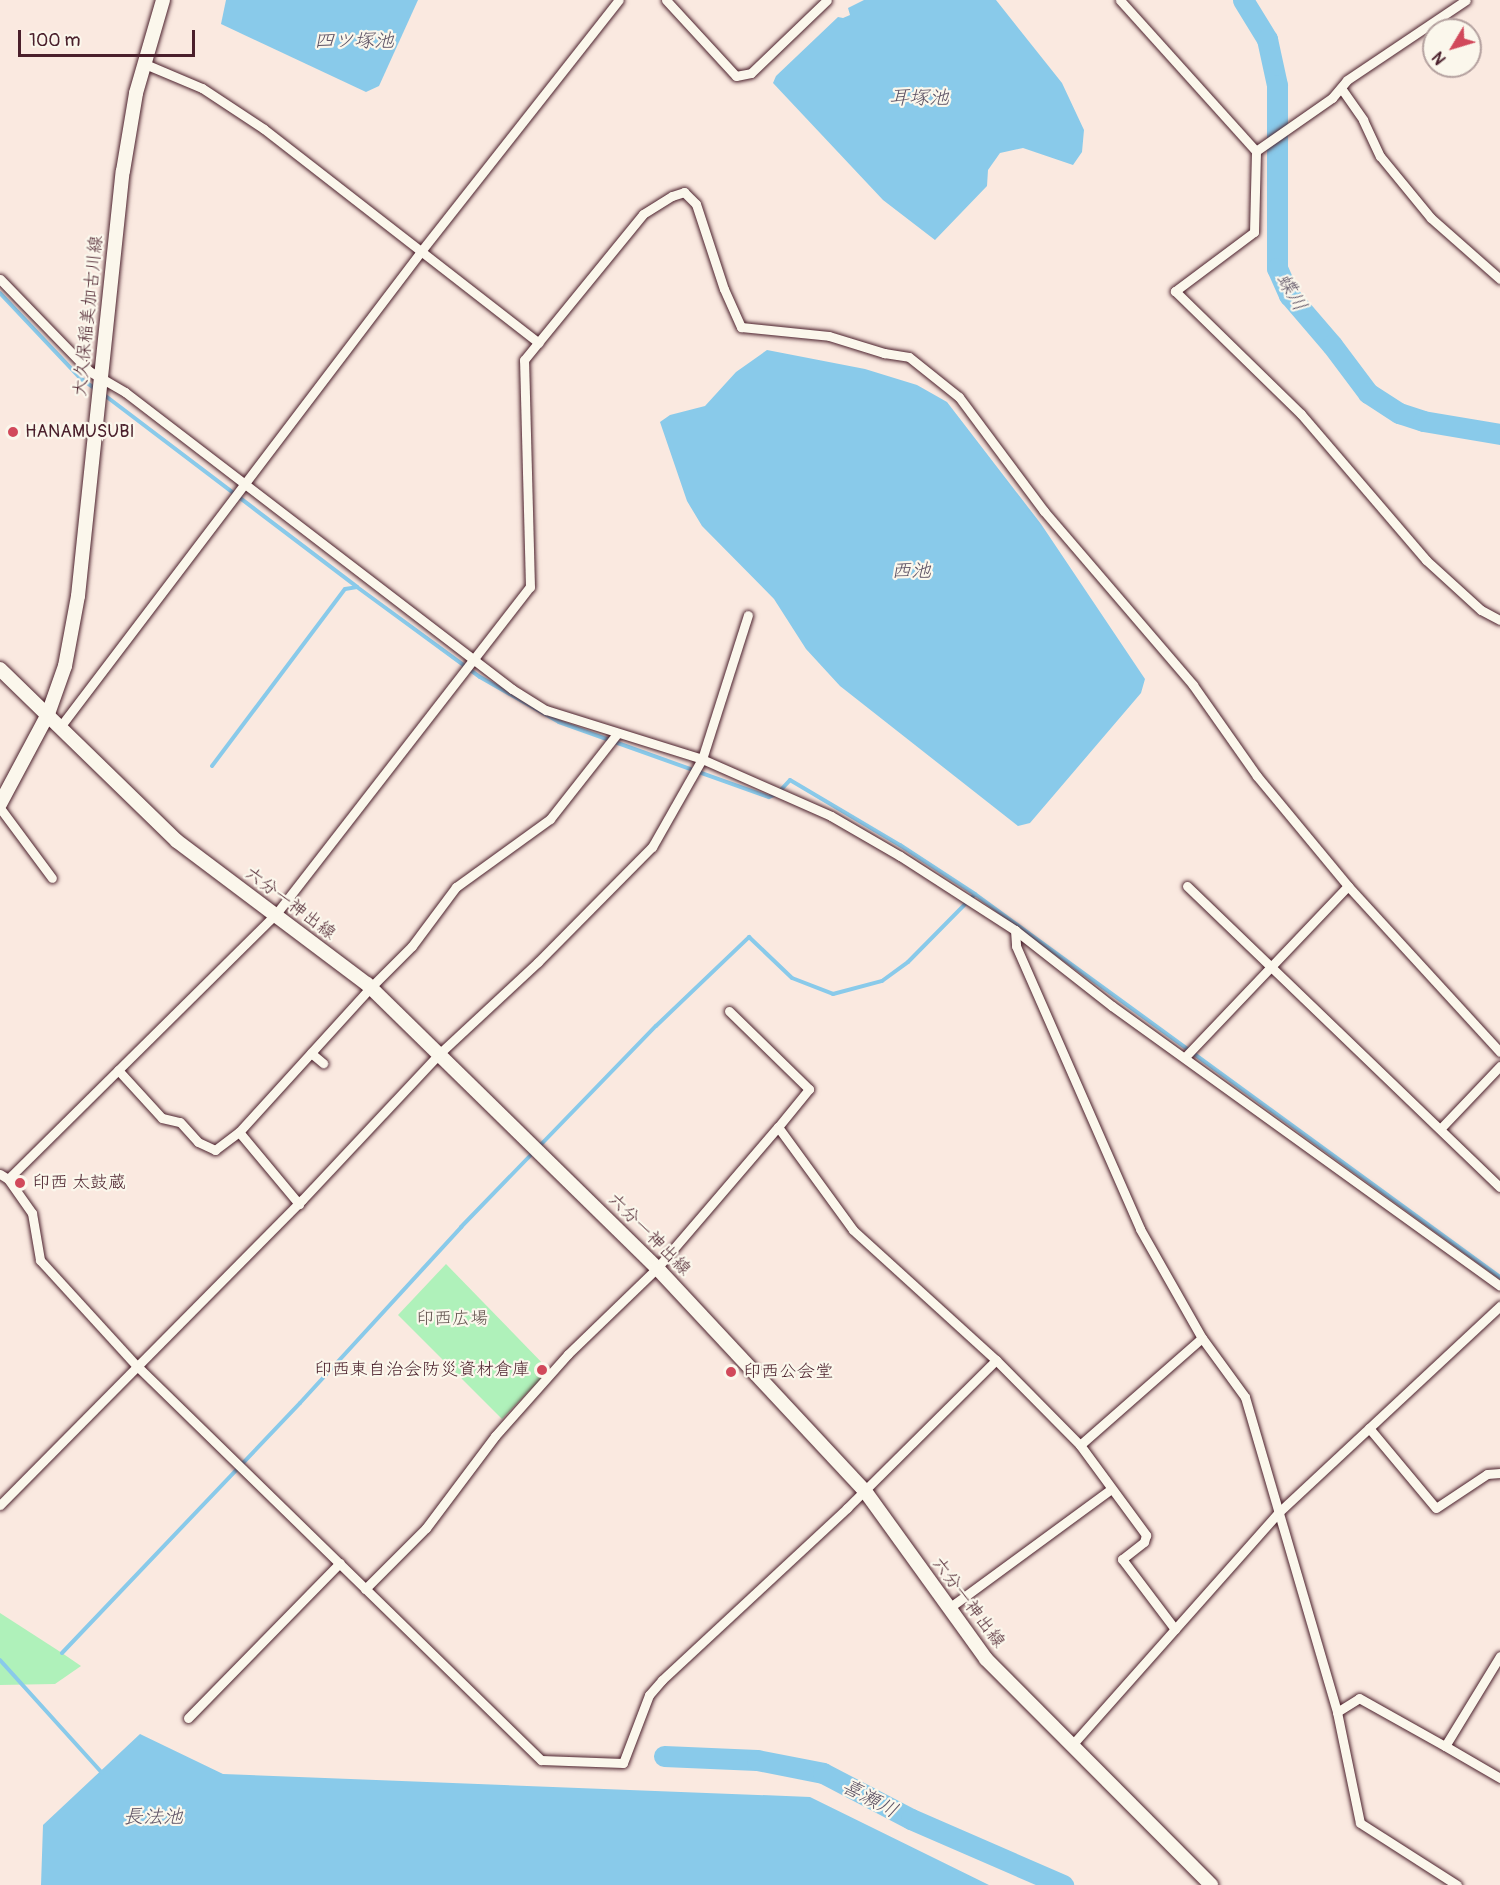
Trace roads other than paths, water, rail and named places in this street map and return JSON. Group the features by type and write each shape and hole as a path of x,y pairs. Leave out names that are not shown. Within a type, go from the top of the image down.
{"main road":[{"name":"大久保稲美加古川線","path":"0,804 48,714 65,666 78,596 123,171 135,93 163,0"},
{"name":"六分一神出線","path":"0,669 177,841 276,914 370,988 657,1268 865,1491 986,1659 1211,1885"}],"street":[{"path":"60,727 422,249 619,0"},
{"path":"666,0 736,76 751,73 827,0"},
{"path":"1120,0 1256,151 1254,232 1175,291 1301,414 1426,560 1481,610 1500,620"},
{"path":"1256,151 1332,98 1347,80 1466,0"},
{"path":"145,64 202,88 264,129 422,249 539,343"},
{"path":"1341,88 1363,120 1380,156 1431,218 1500,279"},
{"path":"996,1360 865,1491 662,1680 649,1695 622,1763 541,1760 136,1365 40,1260 32,1213 4,1177 118,1070 276,914 530,587 524,360 643,214 672,196 684,192 696,204 724,289 741,327 829,336 884,353 909,357 958,397 1044,511 1193,685 1257,776 1348,886 1500,1052"},
{"path":"0,279 89,371 125,392 473,661 546,710 702,759 831,816 900,856 1015,930 1112,1006 1500,1286"},
{"path":"0,1505 136,1365 298,1204 439,1054 538,962 652,847 702,759 748,615"},
{"path":"118,1070 162,1118 180,1122 198,1142 215,1150 239,1132 370,988 412,946 456,887 550,819 617,734"},
{"path":"0,808 52,878"},
{"path":"1187,886 1500,1187"},
{"path":"1185,1058 1348,886"},
{"path":"1015,930 1016,946 1140,1229 1202,1338 1245,1397 1337,1712 1360,1823 1457,1885"},
{"path":"365,1589 426,1528 495,1436 568,1354 657,1268 808,1089 729,1011"},
{"path":"311,1053 323,1063"},
{"path":"1440,1129 1500,1066"},
{"path":"778,1127 853,1230 996,1360 1080,1445 1146,1535 1144,1542 1122,1559 1175,1629"},
{"path":"239,1132 298,1204"},
{"path":"1072,1745 1278,1513 1500,1306"},
{"path":"1080,1445 1202,1338"},
{"path":"1369,1428 1436,1508 1487,1474 1500,1473"},
{"path":"949,1608 1112,1489"},
{"path":"188,1718 340,1563"},
{"path":"1445,1746 1500,1656"},
{"path":"1337,1712 1359,1698 1500,1778"}],"water":[{"name":"四ツ塚池","path":"226,0 418,0 379,86 366,92 221,24"},
{"name":"耳塚池","path":"864,0 996,0 1062,83 1084,130 1082,152 1073,165 1023,148 1000,153 988,170 987,186 935,240 883,200 773,83 776,76 838,17 843,18 850,15 848,8"},
{"name":"西池","path":"767,350 865,369 917,385 947,402 1041,524 1145,679 1141,693 1030,823 1018,826 840,686 806,649 774,599 702,526 687,501 660,422 670,415 705,406 736,372"},
{"name":"長法池","path":"140,1734 223,1774 810,1797 989,1885 41,1885 43,1825"}],"waterway":[{"name":"蝶川","path":"1243,0 1267,39 1277,85 1277,268 1289,295 1332,345 1368,393 1399,413 1423,421 1500,434"},
{"path":"0,293 80,378 97,390"},
{"path":"103,394 357,587"},
{"path":"212,766 345,589 357,587 480,677 559,722 769,797 777,794 790,780 900,845 975,894 1500,1277"},
{"path":"62,1653 300,1403 461,1227 656,1026 749,937 792,978 833,994 882,981 908,962 975,894"},
{"path":"0,1660 102,1773"},
{"name":"喜瀬川","path":"664,1756 757,1760 823,1773 911,1819 1063,1885"}],"place":[{"name":"HANAMUSUBI","path":"13,432"},
{"name":"印西 太鼓蔵","path":"20,1183"},
{"name":"印西東自治会防災資材倉庫","path":"542,1370"},
{"name":"印西公会堂","path":"731,1372"}],"park label":[{"name":"印西広場","path":"452,1319"}]}
